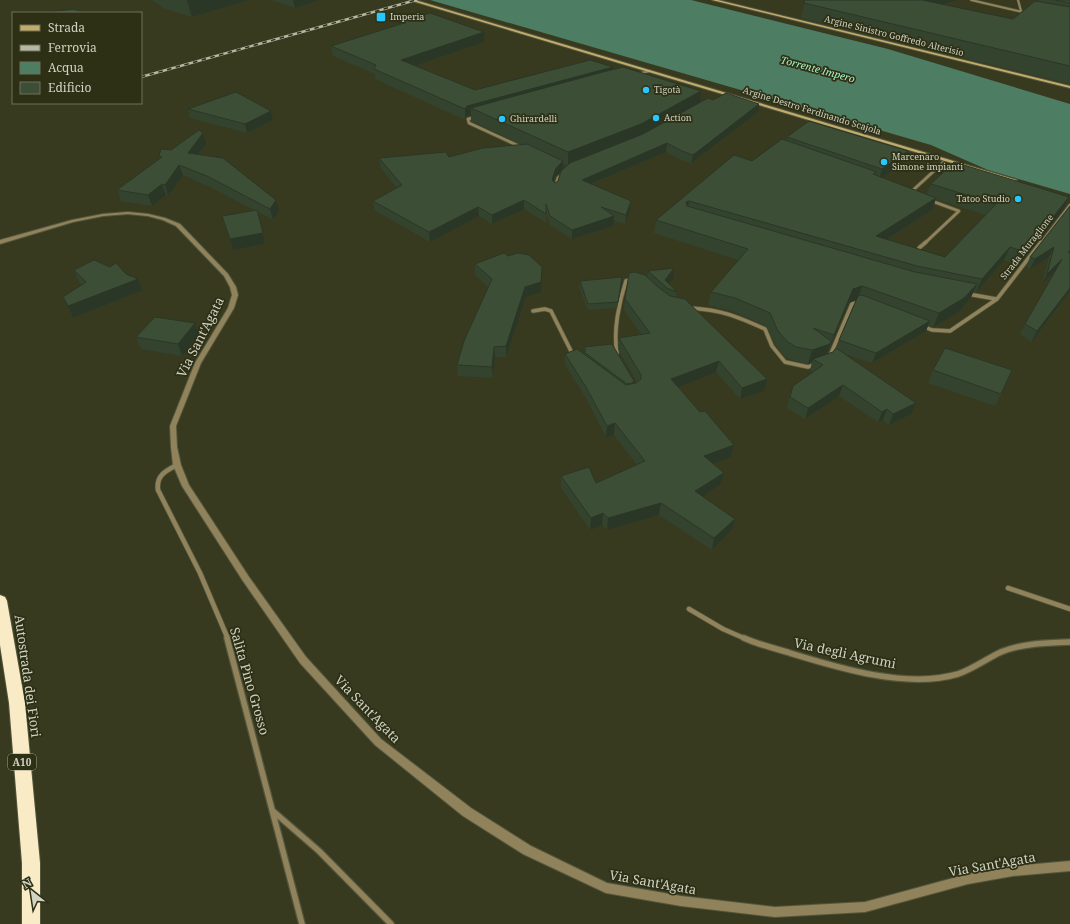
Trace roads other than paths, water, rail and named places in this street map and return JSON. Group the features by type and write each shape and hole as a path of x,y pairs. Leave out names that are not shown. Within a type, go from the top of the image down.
{"highway":[{"name":"Autostrada dei Fiori","path":"0,601 17,703 31,862 32,924"}],"main road":[{"name":"Argine Destro Ferdinando Scajola","path":"411,0 726,93 1019,182"},
{"name":"Argine Sinistro Goffredo Alterisio","path":"714,0 1070,87"}],"street":[{"path":"971,0 1028,13"},
{"path":"1018,0 1021,11"},
{"path":"630,75 650,71"},
{"path":"719,97 726,93"},
{"path":"483,115 468,119 469,123 528,150"},
{"path":"916,196 909,194 946,160"},
{"path":"555,189 558,178 563,173"},
{"path":"919,248 959,211 923,198"},
{"name":"Strada Muraglione","path":"918,324 932,330 950,331 997,299 1070,205"},
{"name":"Via Sant'Agata","path":"0,242 72,221 103,215 128,213 148,215 165,219 178,225 226,275 233,287 235,295 231,308 198,363 173,426 177,465 186,486 303,660 378,742 474,816 527,850 606,888 681,901 775,912 865,906 968,879 1014,871 1070,866"},
{"path":"620,359 616,350 623,289 626,281 634,279"},
{"path":"966,294 997,299"},
{"path":"828,360 852,304 859,302 866,305"},
{"path":"683,306 710,309 732,314 764,329 772,346 785,362 808,367 821,363"},
{"path":"533,311 545,309 551,311 574,355 580,360"},
{"name":"Salita Pino Grosso","path":"177,465 165,470 159,476 156,483 158,490 200,574 228,640 302,924"},
{"path":"1008,588 1070,609"},
{"name":"Via degli Agrumi","path":"689,609 746,640 820,662 881,676 931,678 949,676 965,673 1006,650 1016,647 1029,644 1070,642"},
{"path":"274,812 319,851 391,924"}],"water":[{"name":"Torrente Impero","path":"430,0 691,0 888,49 1070,104 1070,194 988,170 931,145"}],"railway":[{"path":"142,77 416,0"}],"place":[{"name":"Imperia","path":"381,17"},
{"name":"Tigotà","path":"646,90"},
{"name":"Action","path":"656,118"},
{"name":"Ghirardelli","path":"502,119"},
{"name":"Marcenaro Simone impianti","path":"884,162"},
{"name":"Tatoo Studio","path":"1018,199"}]}
